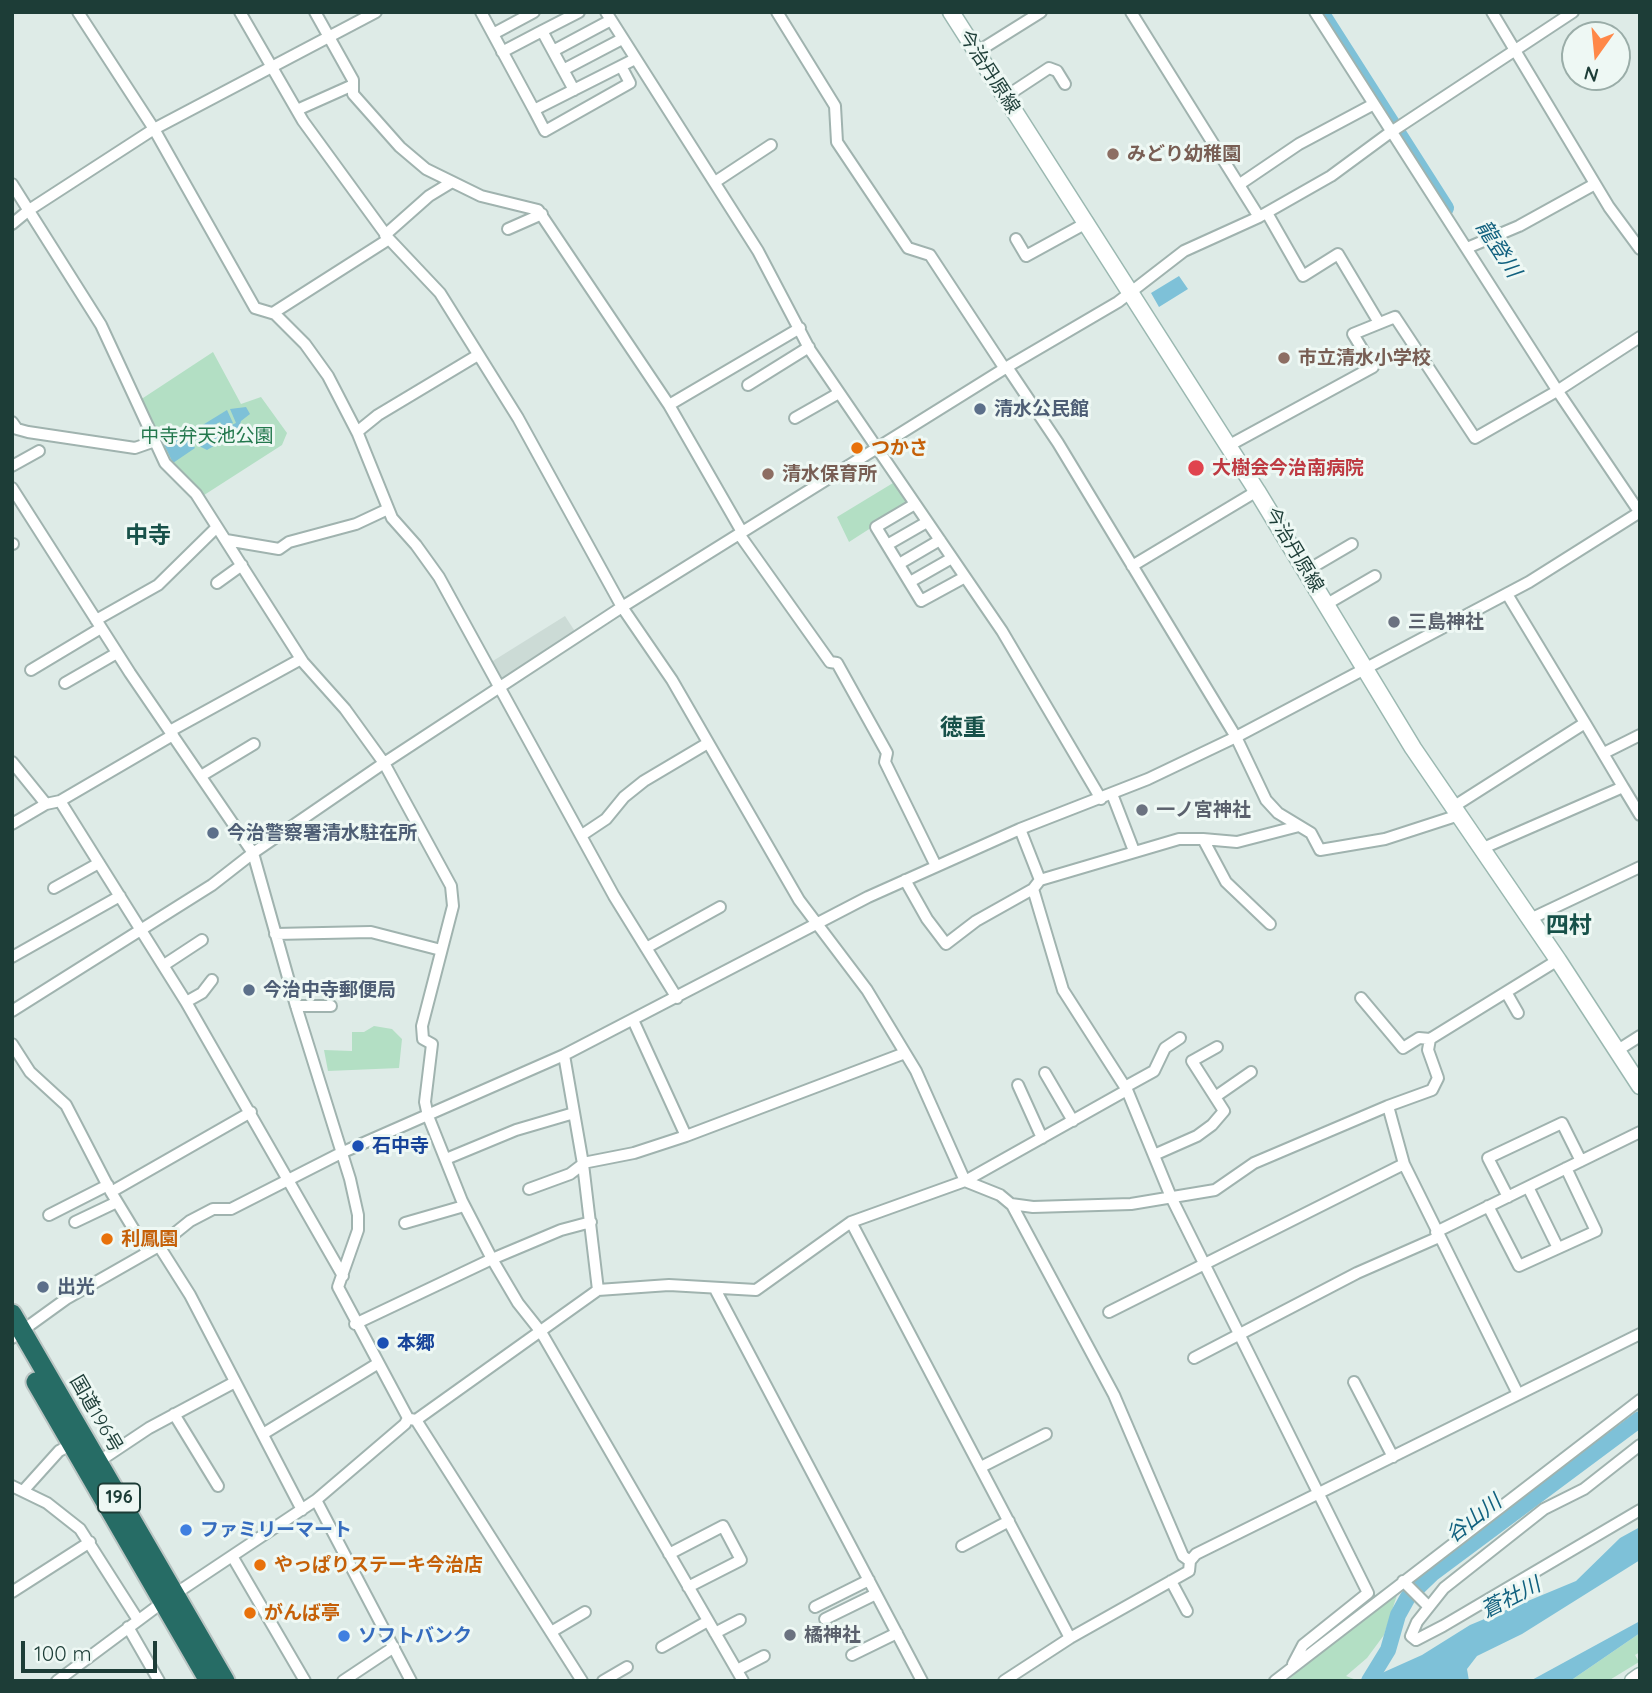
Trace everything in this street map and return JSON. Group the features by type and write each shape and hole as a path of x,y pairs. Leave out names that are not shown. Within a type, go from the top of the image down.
{"highway":[{"name":"国道196号","path":"12,1314 16,1337 72,1444 225,1681"},
{"name":"国道196号","path":"16,1337 98,1462 209,1681"}],"main road":[{"name":"今治丹原線","path":"951,12 1131,290 1456,811 1528,920 1559,960 1640,1086"},
{"path":"1633,1681 1640,1676"}],"street":[{"path":"78,12 154,130 255,308 272,313 304,344 328,376 357,432 388,509 439,577 498,688 677,998"},
{"path":"240,12 297,110 387,237 440,293 518,418 622,607 672,680 799,900 867,990 905,1053 965,1181 1000,1195 1011,1204 1114,1395 1183,1556 1189,1561"},
{"path":"315,12 353,85 353,94 400,147 426,169 481,196 524,204 542,214 669,405 741,533 831,662 837,663 887,753 885,762 936,866"},
{"path":"12,225 29,210 154,130 376,12"},
{"path":"502,51 579,12"},
{"path":"777,12 799,52 831,97 835,106 837,142 908,248 930,255 1058,443 1236,737 1266,800 1278,813 1311,833 1320,850 1385,839 1456,811 1585,723"},
{"path":"977,52 1041,12"},
{"path":"1131,12 1240,184 1303,276 1338,254 1378,321"},
{"path":"16,1337 78,1292 159,1246 190,1221 213,1209 231,1209 341,1153 564,1055 677,998 816,922 905,880 1020,829 1107,796 1236,737 1507,594 1640,512 1557,391 1315,12"},
{"path":"1492,12 1595,184 1640,249"},
{"path":"12,1011 212,885 253,853 384,763 622,607 1006,368 1118,302 1184,251 1263,215 1331,176 1392,131 1573,12"},
{"path":"483,13 545,131 630,83 621,66"},
{"path":"493,34 533,13"},
{"path":"553,51 608,16 715,182 809,347 1002,631 1107,796 1134,851"},
{"path":"542,31 574,90"},
{"path":"563,70 622,39"},
{"path":"534,110 635,59"},
{"path":"1005,97 1049,68 1057,71 1066,84"},
{"path":"594,80 605,97"},
{"path":"297,110 353,85"},
{"path":"1240,184 1300,144 1374,103"},
{"path":"715,182 771,145"},
{"path":"272,313 387,237 429,196 452,182"},
{"path":"12,184 101,325 165,463 195,494 301,659 345,709 384,763 451,886 453,906 422,1026 423,1040 432,1044 425,1102 428,1116 464,1206 492,1259 518,1303 541,1332 740,1676 764,1656"},
{"path":"1467,248 1518,226 1595,184"},
{"path":"508,229 542,214"},
{"path":"1016,239 1026,256 1088,222"},
{"path":"1228,446 1373,367 1353,334 1378,321 1395,317 1475,438 1557,391 1640,337"},
{"path":"669,405 800,328"},
{"path":"748,385 809,347"},
{"path":"357,432 378,415 478,355"},
{"path":"795,418 839,393"},
{"path":"12,422 17,429 28,432 125,447 135,448 155,441"},
{"path":"12,466 40,451"},
{"path":"12,488 117,653 253,853 358,1215 358,1230 338,1287 377,1364 582,1681"},
{"path":"1132,566 1257,491"},
{"path":"915,505 876,527 921,600 965,577"},
{"path":"226,540 279,549 289,542 356,524 388,509"},
{"path":"887,545 927,522"},
{"path":"31,670 158,585 217,527"},
{"path":"899,564 940,541"},
{"path":"1306,571 1352,544"},
{"path":"910,582 953,558"},
{"path":"217,583 242,565"},
{"path":"1327,604 1375,576"},
{"path":"1507,594 1640,815"},
{"path":"65,683 117,653"},
{"path":"12,824 46,804 60,801 171,733 301,659"},
{"path":"1604,753 1640,735"},
{"path":"582,835 606,819 624,797 645,781 708,743"},
{"path":"201,776 254,744"},
{"path":"12,762 46,804"},
{"path":"1481,849 1623,787"},
{"path":"60,801 142,928 251,1112 343,1276"},
{"path":"905,880 927,919 946,944 1036,885 1134,851 1179,839 1237,842 1301,826"},
{"path":"1020,829 1063,990 1126,1089 1171,1197 1204,1266 1368,1593 1303,1645 1293,1664"},
{"path":"1203,839 1226,882 1270,924"},
{"path":"54,888 99,863"},
{"path":"1528,920 1640,867"},
{"path":"12,957 120,896"},
{"path":"646,948 720,907"},
{"path":"275,934 371,932 442,950"},
{"path":"163,965 202,940"},
{"path":"1361,998 1403,1048 1419,1038 1430,1039 1559,960"},
{"path":"186,1002 202,993 212,980"},
{"path":"1506,992 1518,1013"},
{"path":"296,1006 331,1006"},
{"path":"634,1020 687,1136"},
{"path":"1618,1050 1640,1036"},
{"path":"60,1680 169,1598 316,1500 349,1475 368,1454 405,1424 598,1290 669,1285 756,1290 851,1222 965,1181 1073,1121 1154,1071 1165,1048 1180,1038"},
{"path":"1011,1204 1033,1207 1131,1204 1215,1189 1254,1163 1432,1090 1438,1078 1428,1050 1430,1039"},
{"path":"12,1044 30,1072 65,1105 145,1248 159,1246"},
{"path":"1154,1155 1196,1136 1212,1125 1224,1111 1192,1061 1217,1047"},
{"path":"529,1189 570,1174 583,1163 634,1153 687,1136 905,1053"},
{"path":"564,1055 583,1163 598,1290"},
{"path":"1215,1097 1251,1072"},
{"path":"1045,1073 1073,1121"},
{"path":"1018,1084 1042,1138"},
{"path":"1388,1106 1404,1164 1518,1394"},
{"path":"75,1222 112,1193 251,1112"},
{"path":"446,1159 516,1130 574,1114"},
{"path":"1508,1197 1488,1158 1562,1123 1581,1161"},
{"path":"1194,1358 1488,1206 1640,1132"},
{"path":"1109,1312 1404,1164"},
{"path":"1488,1206 1519,1266 1558,1248 1597,1228 1566,1168"},
{"path":"1528,1187 1558,1248"},
{"path":"49,1215 112,1193"},
{"path":"405,1223 464,1206"},
{"path":"355,1324 492,1259 561,1230 591,1222"},
{"path":"851,1222 1070,1638"},
{"path":"159,1246 190,1295 302,1510"},
{"path":"715,1289 922,1681"},
{"path":"1003,1681 1070,1638 1189,1571 1189,1561 1196,1554 1640,1334"},
{"path":"263,1434 377,1364"},
{"path":"98,1462 174,1414 235,1382"},
{"path":"1354,1382 1392,1457"},
{"path":"1275,1681 1293,1664 1640,1399"},
{"path":"174,1414 218,1486"},
{"path":"981,1467 1046,1434"},
{"path":"72,1444 59,1451 17,1489 47,1503 80,1529 90,1542 159,1681"},
{"path":"1640,1445 1584,1489 1544,1508 1444,1588 1428,1606 1411,1636 1416,1640 1511,1588 1640,1510"},
{"path":"316,1500 411,1681"},
{"path":"962,1546 1009,1521"},
{"path":"669,1554 723,1526 741,1560 688,1587"},
{"path":"12,1592 90,1542"},
{"path":"232,1556 305,1681"},
{"path":"815,1607 869,1580"},
{"path":"1171,1581 1187,1611"},
{"path":"1404,1581 1428,1606"},
{"path":"825,1619 876,1594"},
{"path":"551,1632 585,1612"},
{"path":"716,1633 740,1620"},
{"path":"662,1647 708,1621"},
{"path":"852,1655 897,1633"},
{"path":"343,1681 394,1647"},
{"path":"603,1681 627,1667"}],"shaded area":[{"path":"565,616 576,633 499,683 488,664"}],"green space":[{"name":"中寺弁天池公園","path":"213,352 241,404 261,397 287,433 282,445 201,497 167,462 140,400"},
{"path":"893,483 907,501 905,506 849,542 837,517"},
{"path":"374,1026 392,1029 402,1039 399,1068 328,1071 324,1050 352,1051 352,1032 364,1032"},
{"path":"1398,1592 1384,1635 1367,1658 1346,1676 1359,1681 1287,1681 1336,1638"},
{"path":"1640,1633 1640,1652 1635,1655 1639,1662 1608,1681 1570,1681"}],"water":[{"path":"1179,276 1188,289 1159,307 1151,293"},
{"path":"246,407 250,414 241,421 238,431 226,440 221,430 236,423 230,409"},
{"path":"227,410 233,423 223,427 220,422 214,425 222,441 207,450 199,446 196,439 199,438 202,444 208,442 201,434 205,431 201,426"},
{"path":"183,430 195,448 173,463 162,440"},
{"path":"1640,1527 1640,1560 1522,1634 1477,1656 1467,1669 1469,1681 1364,1681 1422,1655 1470,1625 1576,1581 1620,1538"},
{"path":"1640,1621 1640,1633 1570,1681 1530,1681"}],"waterway":[{"name":"龍登川","path":"1321,12 1446,208"},
{"name":"谷山川","path":"1369,1681 1388,1650 1398,1615 1408,1597 1433,1573 1640,1419"}],"place":[{"name":"みどり幼稚園","path":"1113,154"},
{"name":"市立清水小学校","path":"1284,358"},
{"name":"清水公民館","path":"980,409"},
{"name":"つかさ","path":"857,448"},
{"name":"大樹会今治南病院","path":"1196,468"},
{"name":"清水保育所","path":"768,474"},
{"name":"三島神社","path":"1394,622"},
{"name":"一ノ宮神社","path":"1142,810"},
{"name":"今治警察署清水駐在所","path":"213,833"},
{"name":"今治中寺郵便局","path":"249,990"},
{"name":"石中寺","path":"358,1146"},
{"name":"利鳳園","path":"107,1239"},
{"name":"出光","path":"43,1287"},
{"name":"本郷","path":"383,1343"},
{"name":"ファミリーマート","path":"186,1530"},
{"name":"やっぱりステーキ今治店","path":"260,1565"},
{"name":"がんば亭","path":"250,1613"},
{"name":"橘神社","path":"790,1635"},
{"name":"ソフトバンク","path":"344,1636"}],"district":[{"name":"中寺","path":"148,536"},
{"name":"徳重","path":"963,728"},
{"name":"四村","path":"1569,926"}],"water label":[{"name":"蒼社川","path":"1511,1598"}]}
